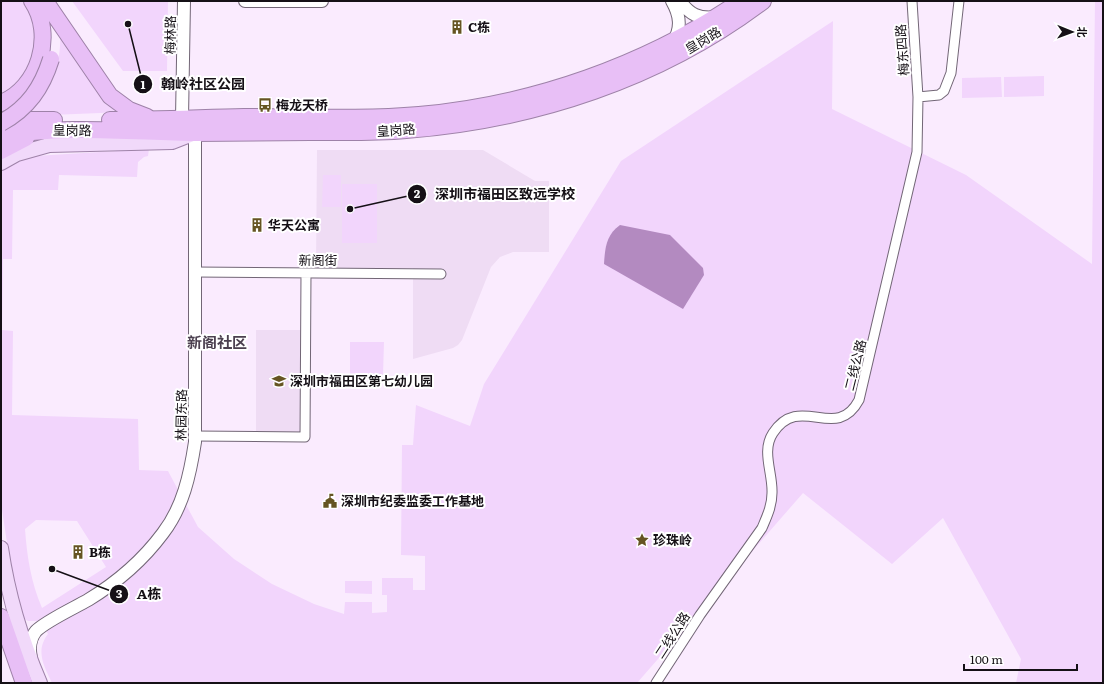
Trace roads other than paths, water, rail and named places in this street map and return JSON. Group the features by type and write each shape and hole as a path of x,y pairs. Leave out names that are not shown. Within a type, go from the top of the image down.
{"highway":[{"path":"1,103 16,95 25,86 31,78 39,61 43,40 42,28 39,15 32,1"},
{"path":"1,123 14,116 32,99 43,82 52,59 53,36 51,22 44,1"},
{"path":"44,1 110,96 129,110 154,119"},
{"name":"皇岗路","path":"1,136 54,129 419,115 463,109 500,102 575,82 644,56 673,42 717,17 741,1"},
{"name":"皇岗路","path":"1,120 154,119 190,123 405,130 482,121 527,112 577,98 630,78 687,50 735,21 763,1"},
{"path":"1,151 30,137 54,129"},
{"path":"1,616 24,683"}],"main road":[{"path":"1,163 17,154 49,145 172,142 190,123"},
{"path":"1,548 11,602 40,683"},
{"path":"1,583 11,602"}],"street":[{"name":"梅林路","path":"184,1 190,123"},
{"name":"梅林路","path":"190,123 192,1"},
{"path":"245,1 322,1"},
{"path":"672,1 678,14 680,25 673,42"},
{"path":"680,1 691,14 703,18 717,17"},
{"name":"梅东四路","path":"912,1 918,96"},
{"path":"918,96 939,95 948,84 951,73 960,1"},
{"name":"二线公路","path":"656,683 700,615 762,528 768,514 772,493 767,443 775,429 781,423 792,417 803,415 829,418 845,417 850,414 859,400 917,152 918,96"},
{"name":"林园东路","path":"39,628 112,584 138,561 163,533 180,504 192,462 195,436 195,272 190,123"},
{"name":"新阁街","path":"195,272 440,274"},
{"path":"195,436 305,437 306,273"},
{"path":"17,622 27,630 39,628"},
{"path":"32,663 31,641 34,633 39,628"}],"place":[{"name":"翰岭社区公园","path":"128,24"},
{"name":"C栋","path":"457,27"},
{"name":"梅龙天桥","path":"265,105"},
{"name":"深圳市福田区致远学校","path":"350,209"},
{"name":"华天公寓","path":"257,225"},
{"name":"深圳市福田区第七幼儿园","path":"279,381"},
{"name":"深圳市纪委监委工作基地","path":"330,501"},
{"name":"珍珠岭","path":"642,540"},
{"name":"B栋","path":"78,552"},
{"name":"A栋","path":"52,569"}],"district":[{"name":"新阁社区","path":"217,343"}]}
